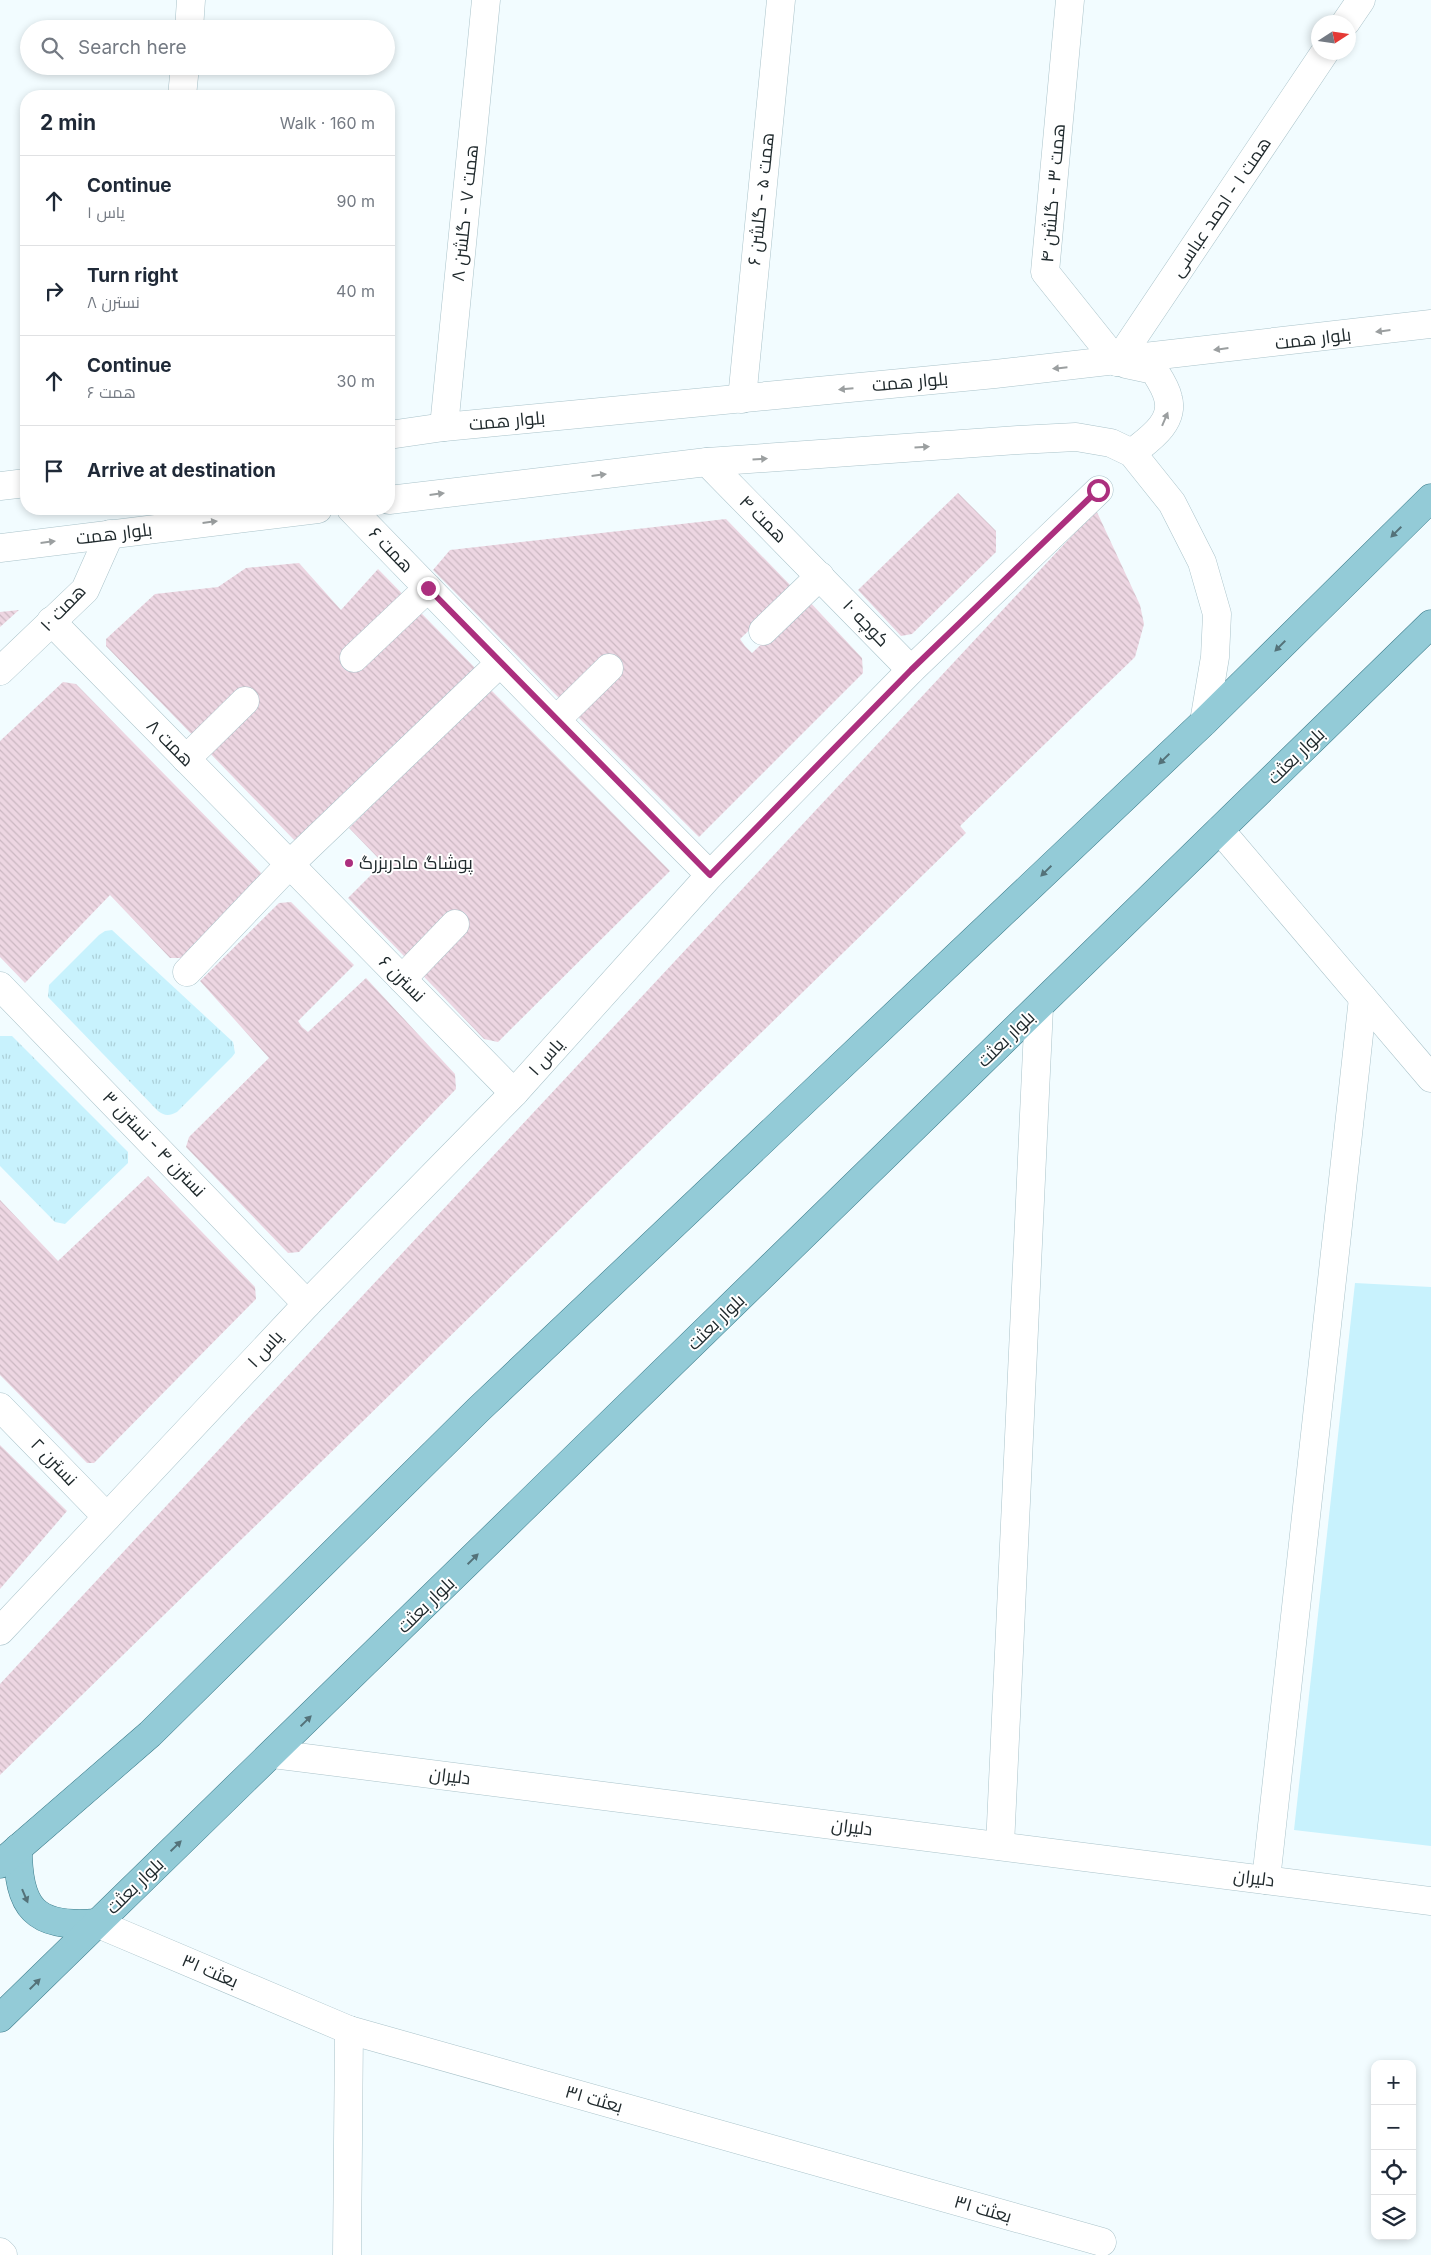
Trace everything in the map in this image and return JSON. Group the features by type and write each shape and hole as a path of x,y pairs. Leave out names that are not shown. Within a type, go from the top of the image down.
{"main road":[{"path":"96,1922 73,1925 35,1913 24,1898 18,1875 9,1856 150,1734 478,1410 1204,722 1431,498"},
{"name":"بلوار بعثت","path":"0,2018 96,1922 273,1754 1430,626"}],"street":[{"path":"190,20 191,0"},
{"name":"همت ۷ - گلشن ۸","path":"444,427 486,0"},
{"name":"همت ۵ - گلشن ۶","path":"742,398 780,0"},
{"name":"همت ۳ - گلشن ۴","path":"1070,0 1045,272 1117,362"},
{"path":"1351,15 1361,0"},
{"name":"همت ۱ - احمد عباسی","path":"1117,362 1320,60"},
{"path":"183,90 184,75"},
{"name":"بلوار همت","path":"395,434 444,427 1117,362 1431,324"},
{"path":"1117,362 1154,370 1169,398 1167,418 1157,432 1132,454"},
{"path":"395,499 707,462 1076,437 1111,443 1132,454 1172,503 1202,562 1217,614 1215,657 1204,722"},
{"name":"همت ۴","path":"707,462 820,576"},
{"path":"0,486 20,484"},
{"name":"یاس ۱","path":"0,1632 307,1304 514,1093 710,875 911,670 1098,490"},
{"name":"بلوار همت","path":"0,548 268,515"},
{"name":"همت ۶","path":"357,515 710,875"},
{"name":"همت ۱۰","path":"0,671 85,590 110,534"},
{"path":"763,631 820,576"},
{"name":"کوچه ۱۰","path":"820,576 911,670"},
{"path":"354,658 428,588"},
{"name":"همت ۸","path":"51,621 289,865"},
{"path":"187,972 289,865 500,662"},
{"path":"556,720 609,668"},
{"path":"186,759 245,701"},
{"path":"1220,830 1431,1078"},
{"name":"نسترن ۶","path":"289,865 514,1093"},
{"path":"402,979 455,924"},
{"name":"نسترن ۴ - نسترن ۳","path":"0,986 307,1304"},
{"path":"1266,1880 1362,998"},
{"path":"1000,1846 1039,1007"},
{"name":"نسترن ۲","path":"3,1416 107,1517"},
{"name":"دلیران","path":"273,1754 1431,1901"},
{"name":"بعثت ۳۱","path":"96,1922 350,2030 1102,2242"},
{"path":"347,2255 350,2030"},
{"path":"0,2252 3,2255"}],"green space":[{"path":"112,930 233,1042 235,1053 232,1057 177,1112 172,1114 165,1115 158,1111 48,997 49,985 99,935 105,931"},
{"path":"0,1036 12,1036 128,1152 128,1163 65,1224 55,1222 0,1166"},
{"path":"1355,1283 1431,1287 1431,1846 1294,1830"}],"building":[{"path":"958,493 996,531 996,552 912,634 901,636 858,590"},
{"path":"1096,510 1140,605 1144,624 1135,657 960,826 966,833 0,1775 0,1684"},
{"path":"726,519 793,588 740,639 745,646 752,653 808,600 862,658 863,673 699,837 576,715 617,667 607,654 561,700 433,570 450,550"},
{"path":"299,563 341,610 378,569 480,673 299,845 106,646 106,639 155,594 218,587 246,568"},
{"path":"19,610 0,627 0,612"},
{"path":"63,682 76,684 264,876 181,958 170,958 110,895 25,983 0,957 0,741"},
{"path":"490,689 670,871 498,1042 484,1039 348,898 383,863 349,828"},
{"path":"291,902 354,965 298,1021 302,1027 308,1032 366,978 455,1074 456,1089 299,1252 288,1253 186,1147 189,1137 269,1058 200,981 279,903"},
{"path":"148,1176 255,1287 256,1299 94,1463 87,1463 0,1375 0,1200 58,1261"},
{"path":"0,1445 67,1511 0,1589"}],"place":[{"name":"پوشاگ مادربزرگ","path":"349,863"}],"route":[{"path":"428,588 710,875 911,670 1098,490"}]}
